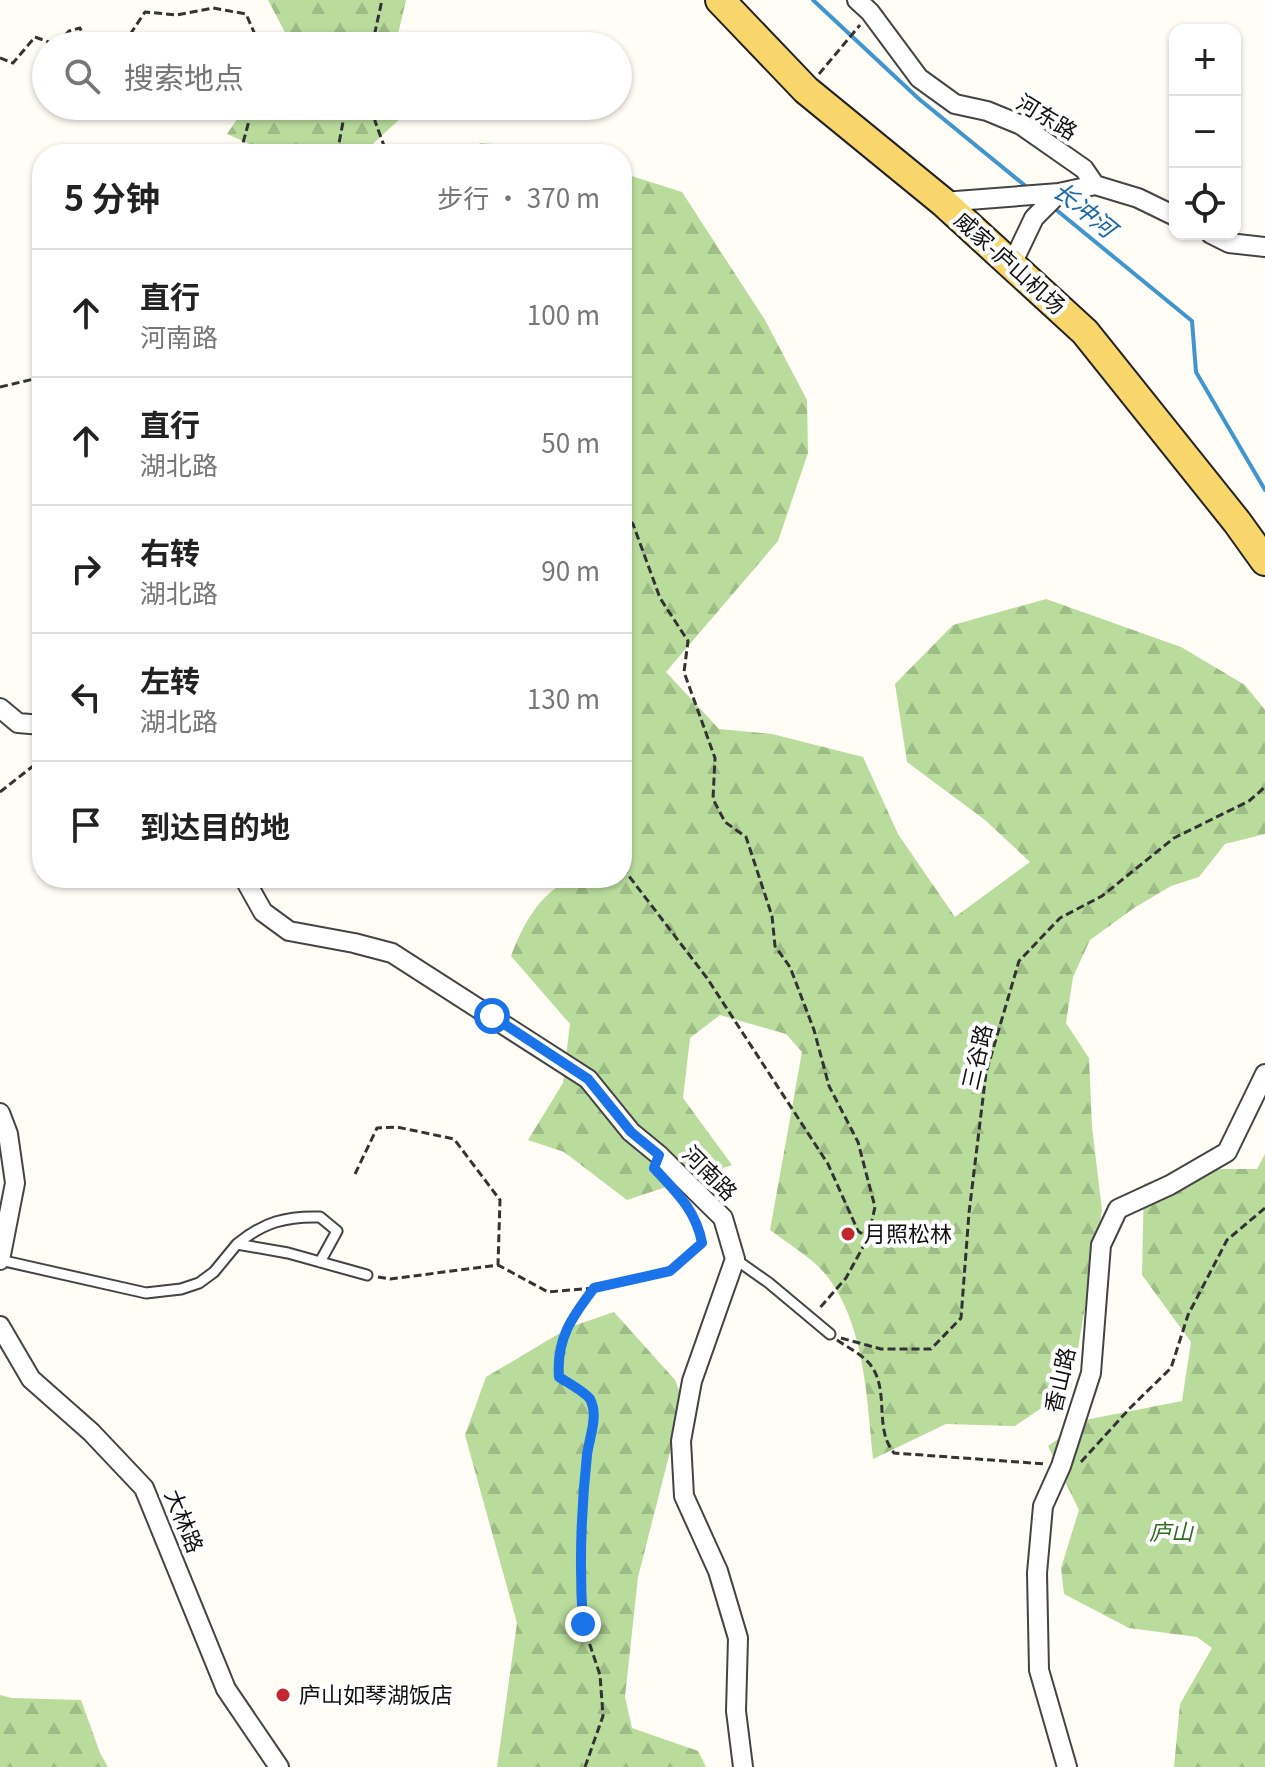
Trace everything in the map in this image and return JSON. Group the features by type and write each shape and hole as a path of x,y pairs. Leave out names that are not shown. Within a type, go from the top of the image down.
{"main road":[{"name":"威家-庐山机场","path":"720,0 806,90 943,202 1085,332 1265,561"}],"street":[{"name":"河东路","path":"864,6 919,78 955,104 987,111 1021,125 1084,169 1095,185"},
{"path":"943,202 1059,193 1095,185 1138,198 1169,213"},
{"path":"1012,264 1034,218 1059,193"},
{"path":"1223,240 1263,245"},
{"path":"0,708 18,723 32,724"},
{"name":"河南路","path":"250,888 263,912 289,931 392,953 588,1079 631,1132 723,1218 735,1259"},
{"name":"香山路","path":"1067,1767 1039,1670 1037,1573 1043,1506 1061,1466 1091,1373 1101,1245 1118,1209 1170,1185 1227,1152 1265,1074"},
{"path":"0,1113 8,1134 15,1183 0,1260"},
{"path":"735,1259 692,1381 681,1441 684,1496 718,1571 738,1638 736,1711 743,1767"},
{"name":"大林路","path":"0,1326 31,1379 91,1432 144,1488 226,1689 279,1767"}],"lane":[{"path":"0,1260 146,1293 181,1289 199,1283 214,1272 237,1244 254,1230 291,1216 320,1217 337,1231 320,1262"},
{"path":"237,1244 367,1275"},
{"path":"735,1259 830,1334"}],"path":[{"path":"375,32 382,0"},
{"path":"834,57 864,6"},
{"path":"132,32 145,12 177,15 213,8 246,14 254,32"},
{"path":"0,58 13,63 32,41"},
{"path":"243,144 249,120"},
{"path":"339,144 343,120"},
{"path":"375,120 383,144"},
{"path":"0,387 32,379"},
{"path":"632,523 660,598 688,641 684,672 715,758 713,799 725,822 746,837 772,916 775,946 790,967 814,1030 829,1086 858,1142 875,1207 868,1238 846,1278 811,1318"},
{"path":"0,792 32,767"},
{"name":"三谷路","path":"830,1334 881,1349 931,1349 961,1318 969,1213 986,1073 1019,961 1060,918 1102,896 1174,838 1249,801 1265,787"},
{"path":"632,880 707,978 828,1164 858,1231 868,1238"},
{"path":"355,1174 377,1128 397,1127 454,1139 500,1200 498,1265"},
{"path":"830,1334 868,1361 880,1381 886,1444 894,1453 1061,1466 1080,1463 1171,1368 1188,1315 1227,1240 1265,1208"},
{"path":"367,1275 390,1279 498,1265 548,1292 594,1288 670,1271 702,1243 699,1224 691,1211"},
{"path":"585,1767 603,1716 600,1675 583,1624 580,1578 581,1521 594,1416 589,1398 559,1377 557,1354 572,1317 594,1288"}],"green space":[{"path":"268,0 406,0 398,32 285,32"},
{"path":"236,120 399,120 373,144 250,144 227,134"},
{"path":"632,176 682,192 765,320 807,400 808,453 778,541 666,672 719,729 772,734 863,757 898,834 955,917 1030,862 985,820 907,762 895,684 953,625 1046,599 1181,647 1245,685 1265,710 1265,834 1225,844 1199,877 1171,886 1090,940 1073,977 1066,1023 1089,1058 1092,1127 1102,1210 1071,1388 1015,1426 946,1424 873,1459 862,1364 857,1340 840,1296 822,1270 770,1230 802,1052 786,1034 720,1015 690,1038 683,1098 732,1165 627,1200 564,1152 528,1140 563,1083 570,1024 511,956 534,911 556,888 632,888"},
{"name":"庐山","path":"1265,1154 1265,1767 1174,1767 1180,1704 1212,1648 1197,1637 1129,1628 1064,1594 1061,1568 1079,1510 1048,1446 1085,1420 1182,1401 1191,1342 1142,1275 1144,1184 1189,1169 1257,1169"},
{"path":"614,1312 675,1380 683,1401 638,1577 625,1697 632,1728 698,1751 706,1767 497,1767 517,1623 465,1435 486,1377 570,1327"},
{"path":"0,1695 81,1700 108,1767 0,1767"}],"waterway":[{"name":"长冲河","path":"813,0 919,99 1028,188"},
{"name":"长冲河","path":"1054,208 1192,321 1196,372 1265,490"}],"place":[{"name":"月照松林","path":"848,1234"},
{"name":"庐山如琴湖饭店","path":"283,1695"}],"route":[{"path":"492,1016 588,1079 631,1132 659,1155 654,1168 683,1199 699,1224 702,1243 670,1271 594,1288 572,1317 557,1354 559,1377 589,1398 594,1416 581,1521 583,1624"}]}
